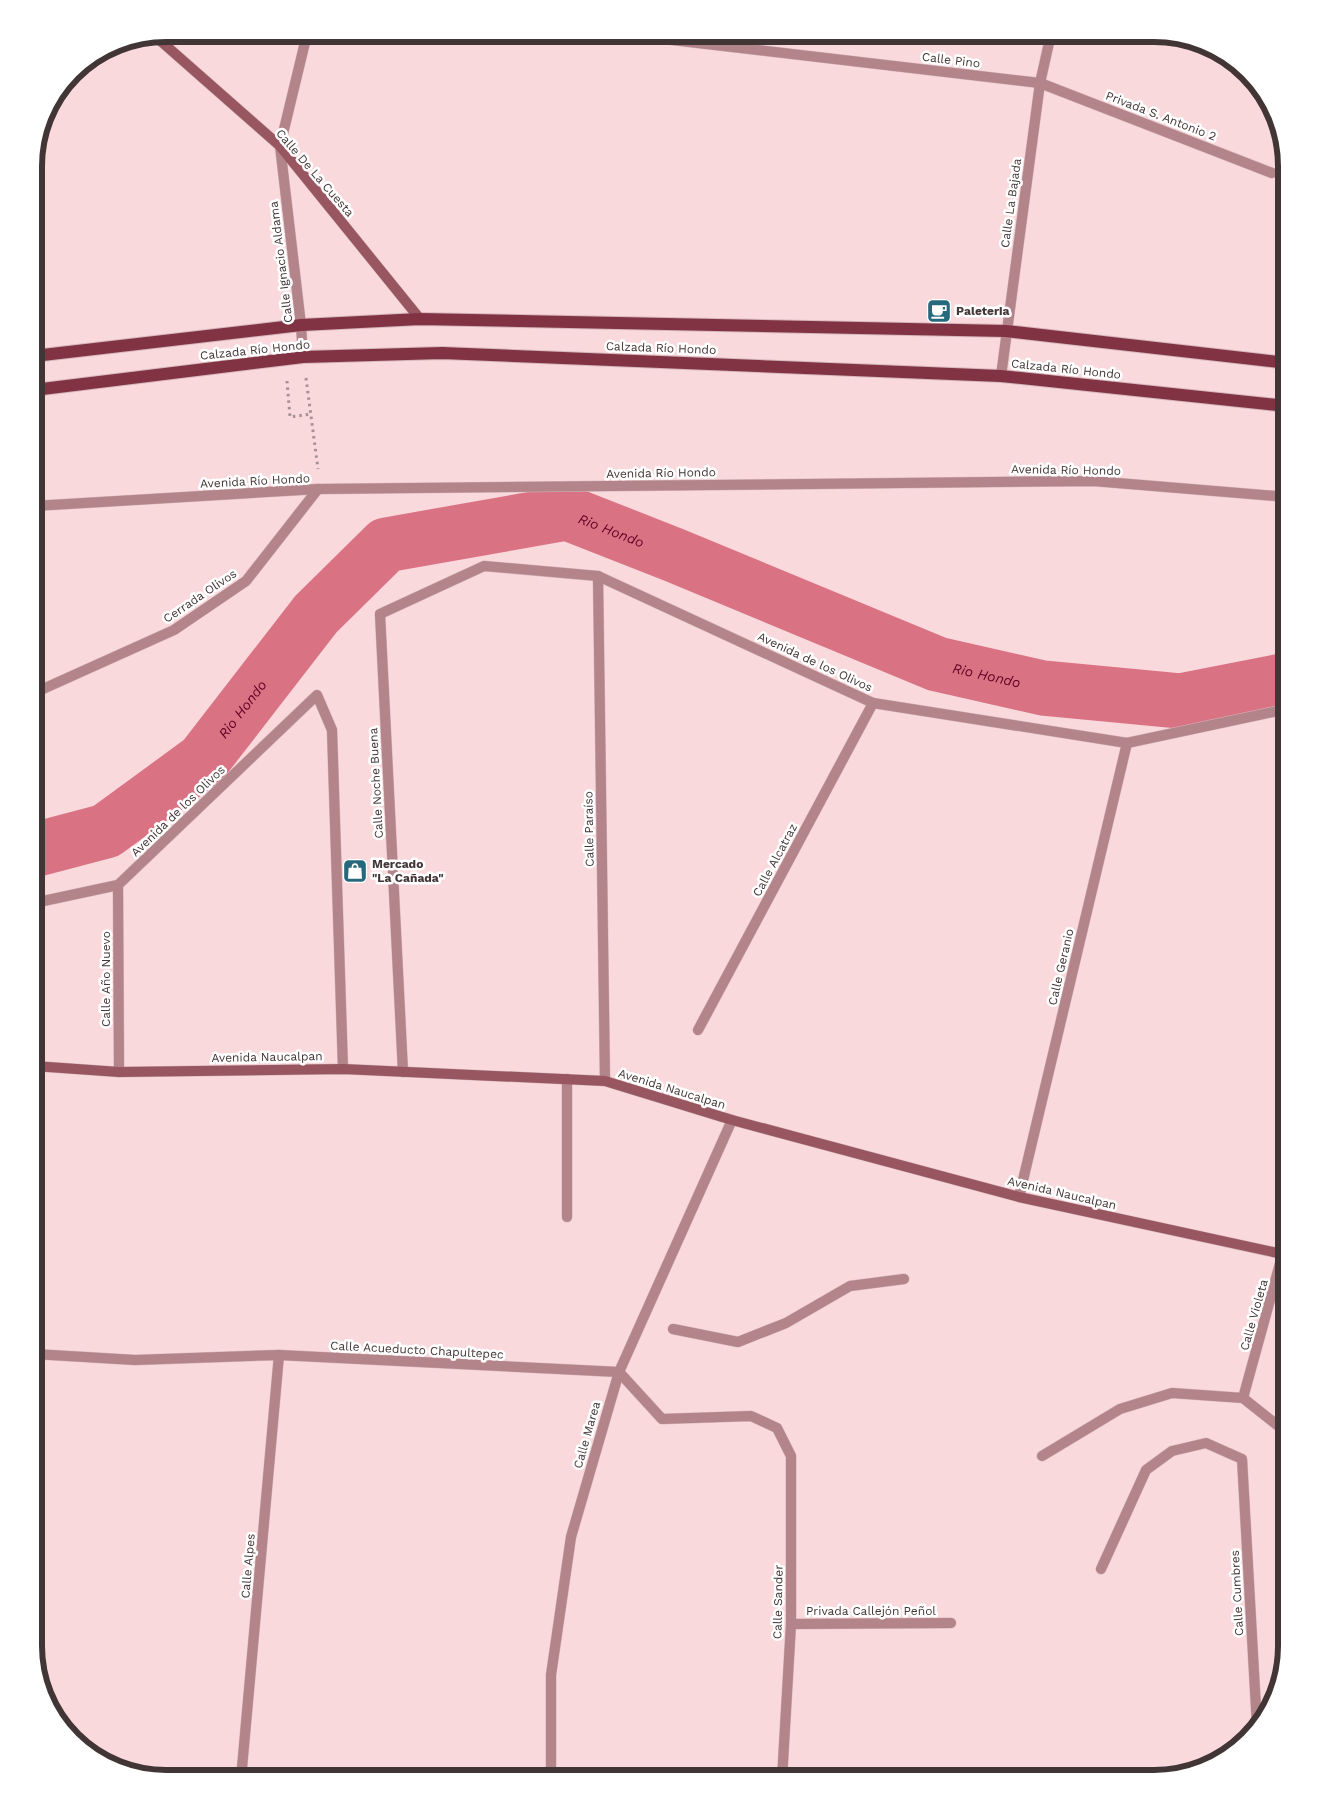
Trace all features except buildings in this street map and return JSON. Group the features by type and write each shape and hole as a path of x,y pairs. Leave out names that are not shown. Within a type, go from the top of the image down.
{"main road":[{"name":"Calle De La Cuesta","path":"162,42 280,146 420,319"},
{"name":"Calzada Río Hondo","path":"43,355 301,325 420,319 1006,332 1278,361"},
{"name":"Calzada Río Hondo","path":"43,389 303,357 442,353 1001,376 1278,405"},
{"name":"Avenida Naucalpan","path":"42,1067 119,1072 343,1069 605,1081 732,1120 1019,1197 1278,1253"}],"street":[{"name":"Calle Ignacio Aldama","path":"303,357 280,146 306,42"},
{"name":"Calle Pino","path":"694,43 1040,83"},
{"name":"Calle La Bajada","path":"1001,376 1040,83 1049,43"},
{"name":"Privada S. Antonio 2","path":"1040,83 1272,173"},
{"name":"Avenida Río Hondo","path":"43,505 318,489 1093,481 1278,496"},
{"name":"Cerrada Olivos","path":"43,689 174,630 246,581 318,489"},
{"name":"Avenida de los Olivos","path":"380,614 484,566 598,576 873,703 1127,743 1278,711"},
{"name":"Calle Paraíso","path":"598,576 605,1081"},
{"name":"Calle Noche Buena","path":"380,614 403,1072"},
{"name":"Avenida de los Olivos","path":"118,885 317,695 332,730 343,1069"},
{"name":"Calle Alcatraz","path":"698,1030 873,703"},
{"name":"Calle Geranio","path":"1019,1197 1127,743"},
{"path":"43,901 118,885"},
{"name":"Calle Año Nuevo","path":"118,885 119,1072"},
{"path":"567,1079 567,1217"},
{"name":"Calle Marea","path":"551,1770 551,1675 571,1537 619,1372 732,1120"},
{"path":"673,1329 738,1342 786,1323 850,1286 904,1279"},
{"name":"Calle Violeta","path":"1243,1398 1278,1279"},
{"name":"Calle Acueducto Chapultepec","path":"42,1354 135,1360 279,1355 619,1372"},
{"name":"Calle Alpes","path":"242,1770 279,1355"},
{"name":"Calle Sander","path":"619,1372 662,1419 751,1416 777,1428 791,1456 791,1624 783,1770"},
{"path":"1042,1456 1120,1410 1172,1393 1243,1398 1278,1426"},
{"name":"Calle Cumbres","path":"1101,1569 1146,1470 1172,1451 1206,1443 1242,1459 1256,1717"},
{"name":"Privada Callejón Peñol","path":"791,1624 951,1623"}],"path":[{"path":"303,357 318,465 318,489"}],"waterway":[{"name":"Rio Hondo","path":"43,848 106,831 203,760 316,614 386,545 567,513 674,555 937,664 1043,688 1180,701 1278,682"}],"place":[{"name":"Paleteria","path":"939,311"},
{"name":"Mercado \"La Cañada\"","path":"355,871"}]}
